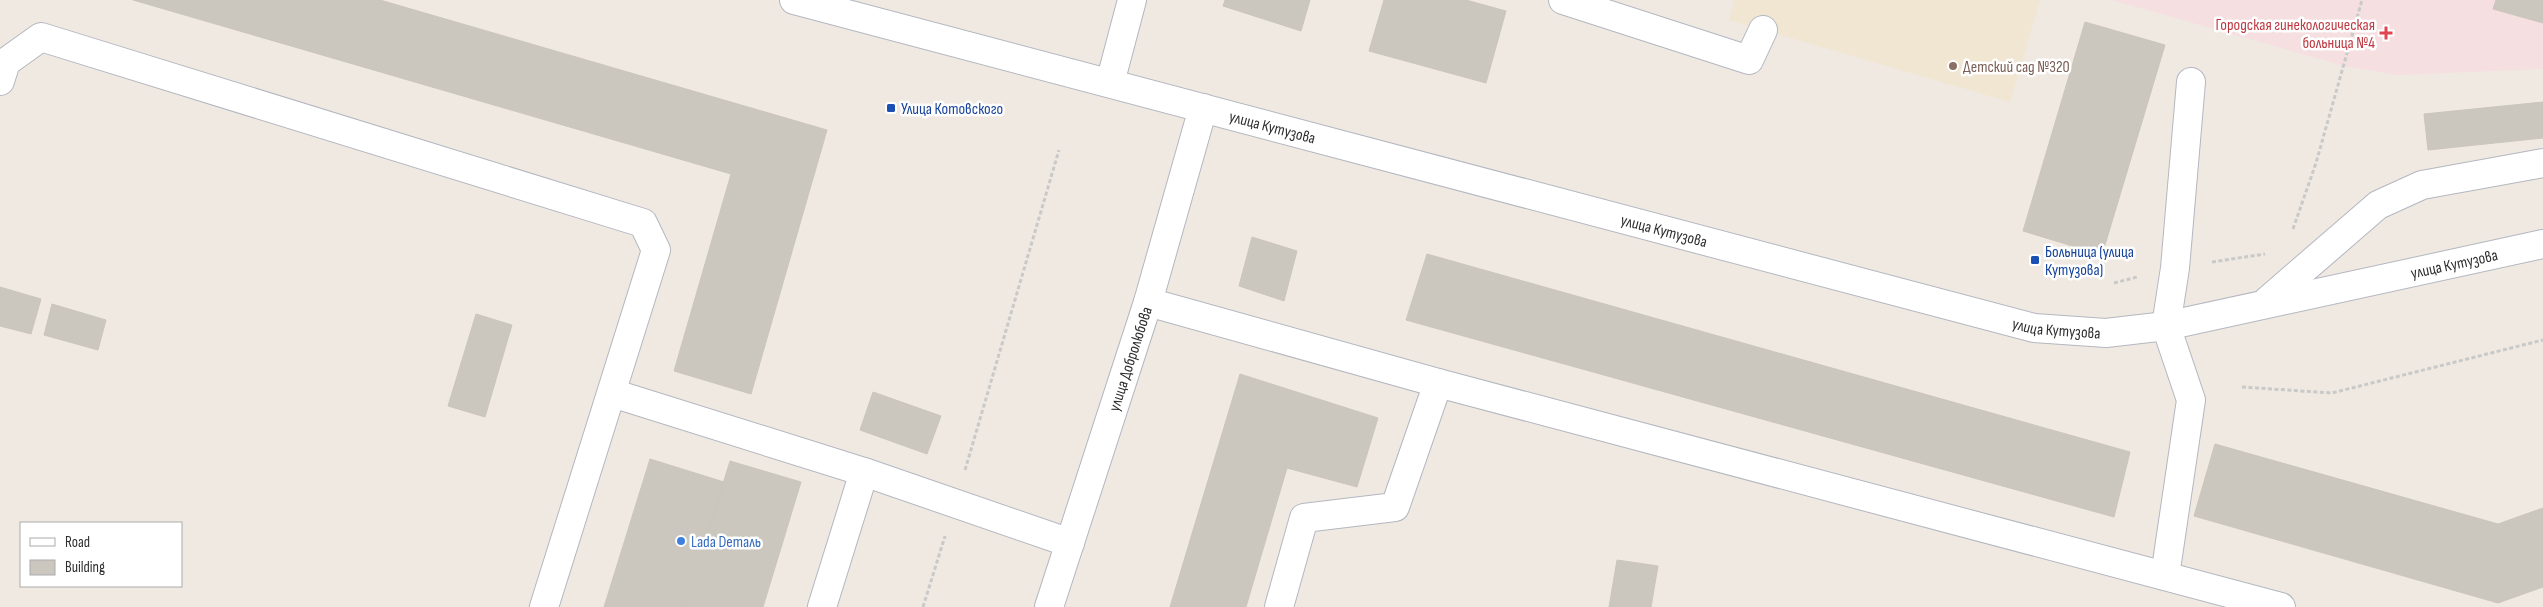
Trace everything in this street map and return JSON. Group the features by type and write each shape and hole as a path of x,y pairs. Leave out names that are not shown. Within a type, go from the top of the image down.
{"street":[{"name":"улица Кутузова","path":"794,0 2034,328 2106,333 2166,326 2543,244"},
{"path":"1110,83 1132,0"},
{"path":"1564,0 1749,60 1763,30"},
{"path":"0,81 6,62 41,37 643,223 656,250 544,607"},
{"path":"2165,576 2191,400 2166,326 2175,268 2191,82"},
{"name":"улица Добролюбова","path":"1050,607 1148,302 1203,108"},
{"path":"2265,303 2378,205 2422,185 2543,162"},
{"path":"1148,302 1438,383 2281,607"},
{"path":"1278,607 1304,518 1395,507 1438,383"},
{"path":"612,393 864,472 1070,543"},
{"path":"822,607 864,472"}],"path":[{"path":"2292,233 2316,163 2362,0"},
{"path":"923,607 956,503 1059,150"},
{"path":"2114,283 2175,268 2268,253"},
{"path":"2242,387 2332,393 2543,340"}],"shaded area":[{"name":"Детский сад №320","path":"1735,0 2040,0 2010,102 1729,20"},
{"name":"Городская гинекологическая больница №4","path":"2112,0 2543,0 2543,69 2397,75 2344,66"}],"building":[{"path":"133,0 380,0 827,130 751,394 674,371 731,174"},
{"path":"1225,0 1310,0 1301,31 1223,6"},
{"path":"1384,0 1466,0 1506,11 1486,83 1369,51"},
{"path":"2496,0 2543,0 2543,23 2493,9"},
{"path":"2085,22 2165,45 2102,255 2023,231"},
{"path":"2543,102 2543,138 2428,150 2424,114"},
{"path":"1252,237 1297,251 1284,301 1239,286"},
{"path":"1427,254 2130,452 2114,517 1406,320"},
{"path":"0,287 41,299 31,334 0,326"},
{"path":"52,304 106,320 98,350 44,335"},
{"path":"476,314 512,325 485,417 448,406"},
{"path":"1240,374 1378,418 1357,487 1287,468 1246,607 1170,607"},
{"path":"873,392 941,416 927,454 860,430"},
{"path":"2215,444 2498,524 2543,508 2543,587 2498,603 2194,516"},
{"path":"650,459 724,482 685,607 604,607"},
{"path":"730,461 801,482 763,607 685,607"},
{"path":"1617,560 1658,566 1651,607 1609,607"}],"place":[{"name":"Городская гинекологическая больница №4","path":"2386,33"},
{"name":"Детский сад №320","path":"1953,66"},
{"name":"Улица Котовского","path":"891,108"},
{"name":"Больница (улица Кутузова)","path":"2035,260"},
{"name":"Lada Dеталь","path":"681,541"}]}
